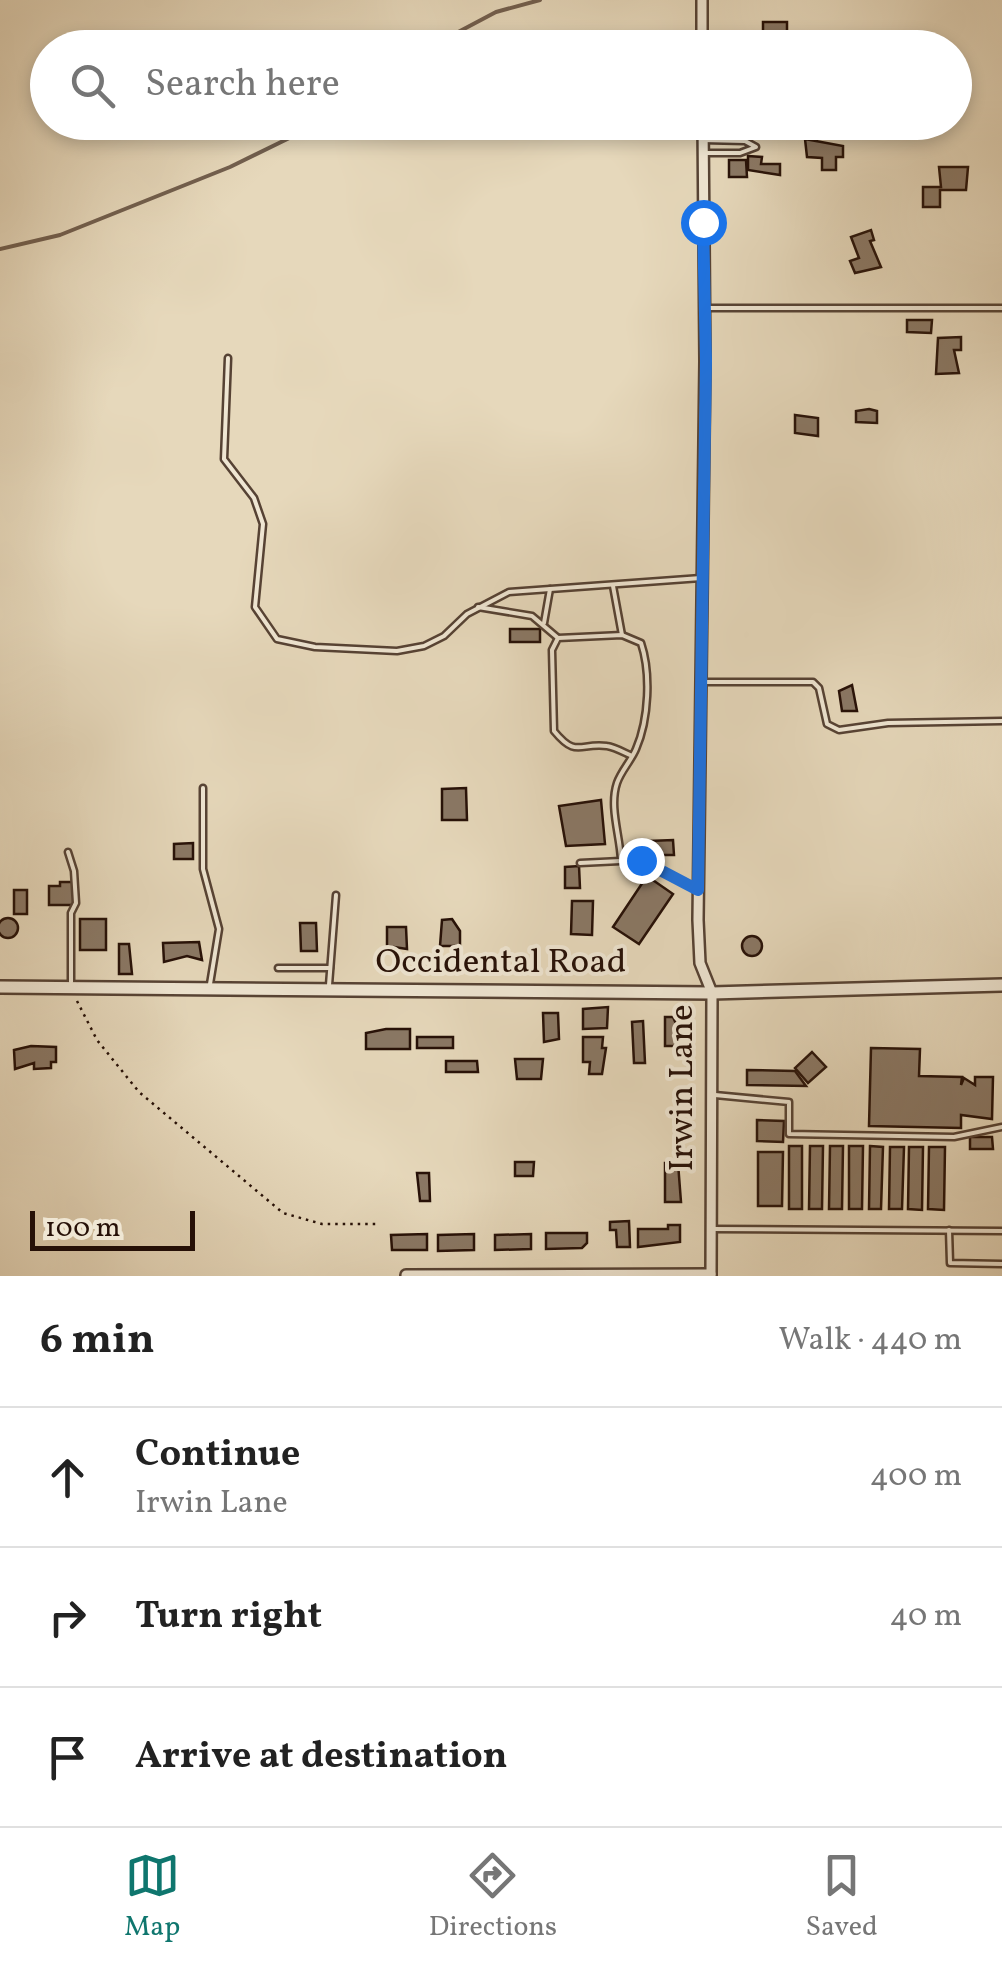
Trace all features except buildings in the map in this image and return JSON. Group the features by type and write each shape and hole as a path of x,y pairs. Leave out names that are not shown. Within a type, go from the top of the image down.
{"street":[{"path":"702,0 702,30"},
{"name":"Irwin Lane","path":"702,140 698,890 700,963 712,992 711,1275"},
{"name":"Occidental Road","path":"0,988 712,992 1002,984"},
{"path":"406,1276 711,1275"}],"lane":[{"path":"702,140 745,141 756,147 740,153 702,153"},
{"path":"704,308 1002,308"},
{"path":"228,358 224,459 260,509 264,535 256,608 266,629 277,639 293,645 396,651 434,641 478,607 509,592 701,578"},
{"path":"612,586 622,635"},
{"path":"544,623 550,589"},
{"path":"478,607 522,614 544,623 558,638 622,635 640,642 646,658 645,710 615,796 621,860"},
{"path":"558,638 552,650 554,731 568,747 582,750 606,746 632,756"},
{"path":"698,682 815,683 827,724 839,730 888,723 1002,721"},
{"path":"203,788 203,869 219,929 210,988"},
{"path":"68,852 76,903 71,914 70,987"},
{"path":"580,863 641,860 698,890"},
{"path":"328,989 336,895"},
{"path":"278,968 330,968"},
{"path":"711,1095 789,1102 789,1134 954,1137 1002,1126"},
{"path":"711,1229 1002,1231"},
{"path":"948,1230 950,1263 1002,1264"}],"path":[{"path":"70,987 97,1040 139,1092 283,1213 322,1224 376,1224"}],"waterway":[{"path":"462,30 496,12 540,0"},
{"path":"0,249 60,235 230,167 285,140"}],"route":[{"path":"641,860 698,890 698,682 706,361 703,222"}]}
